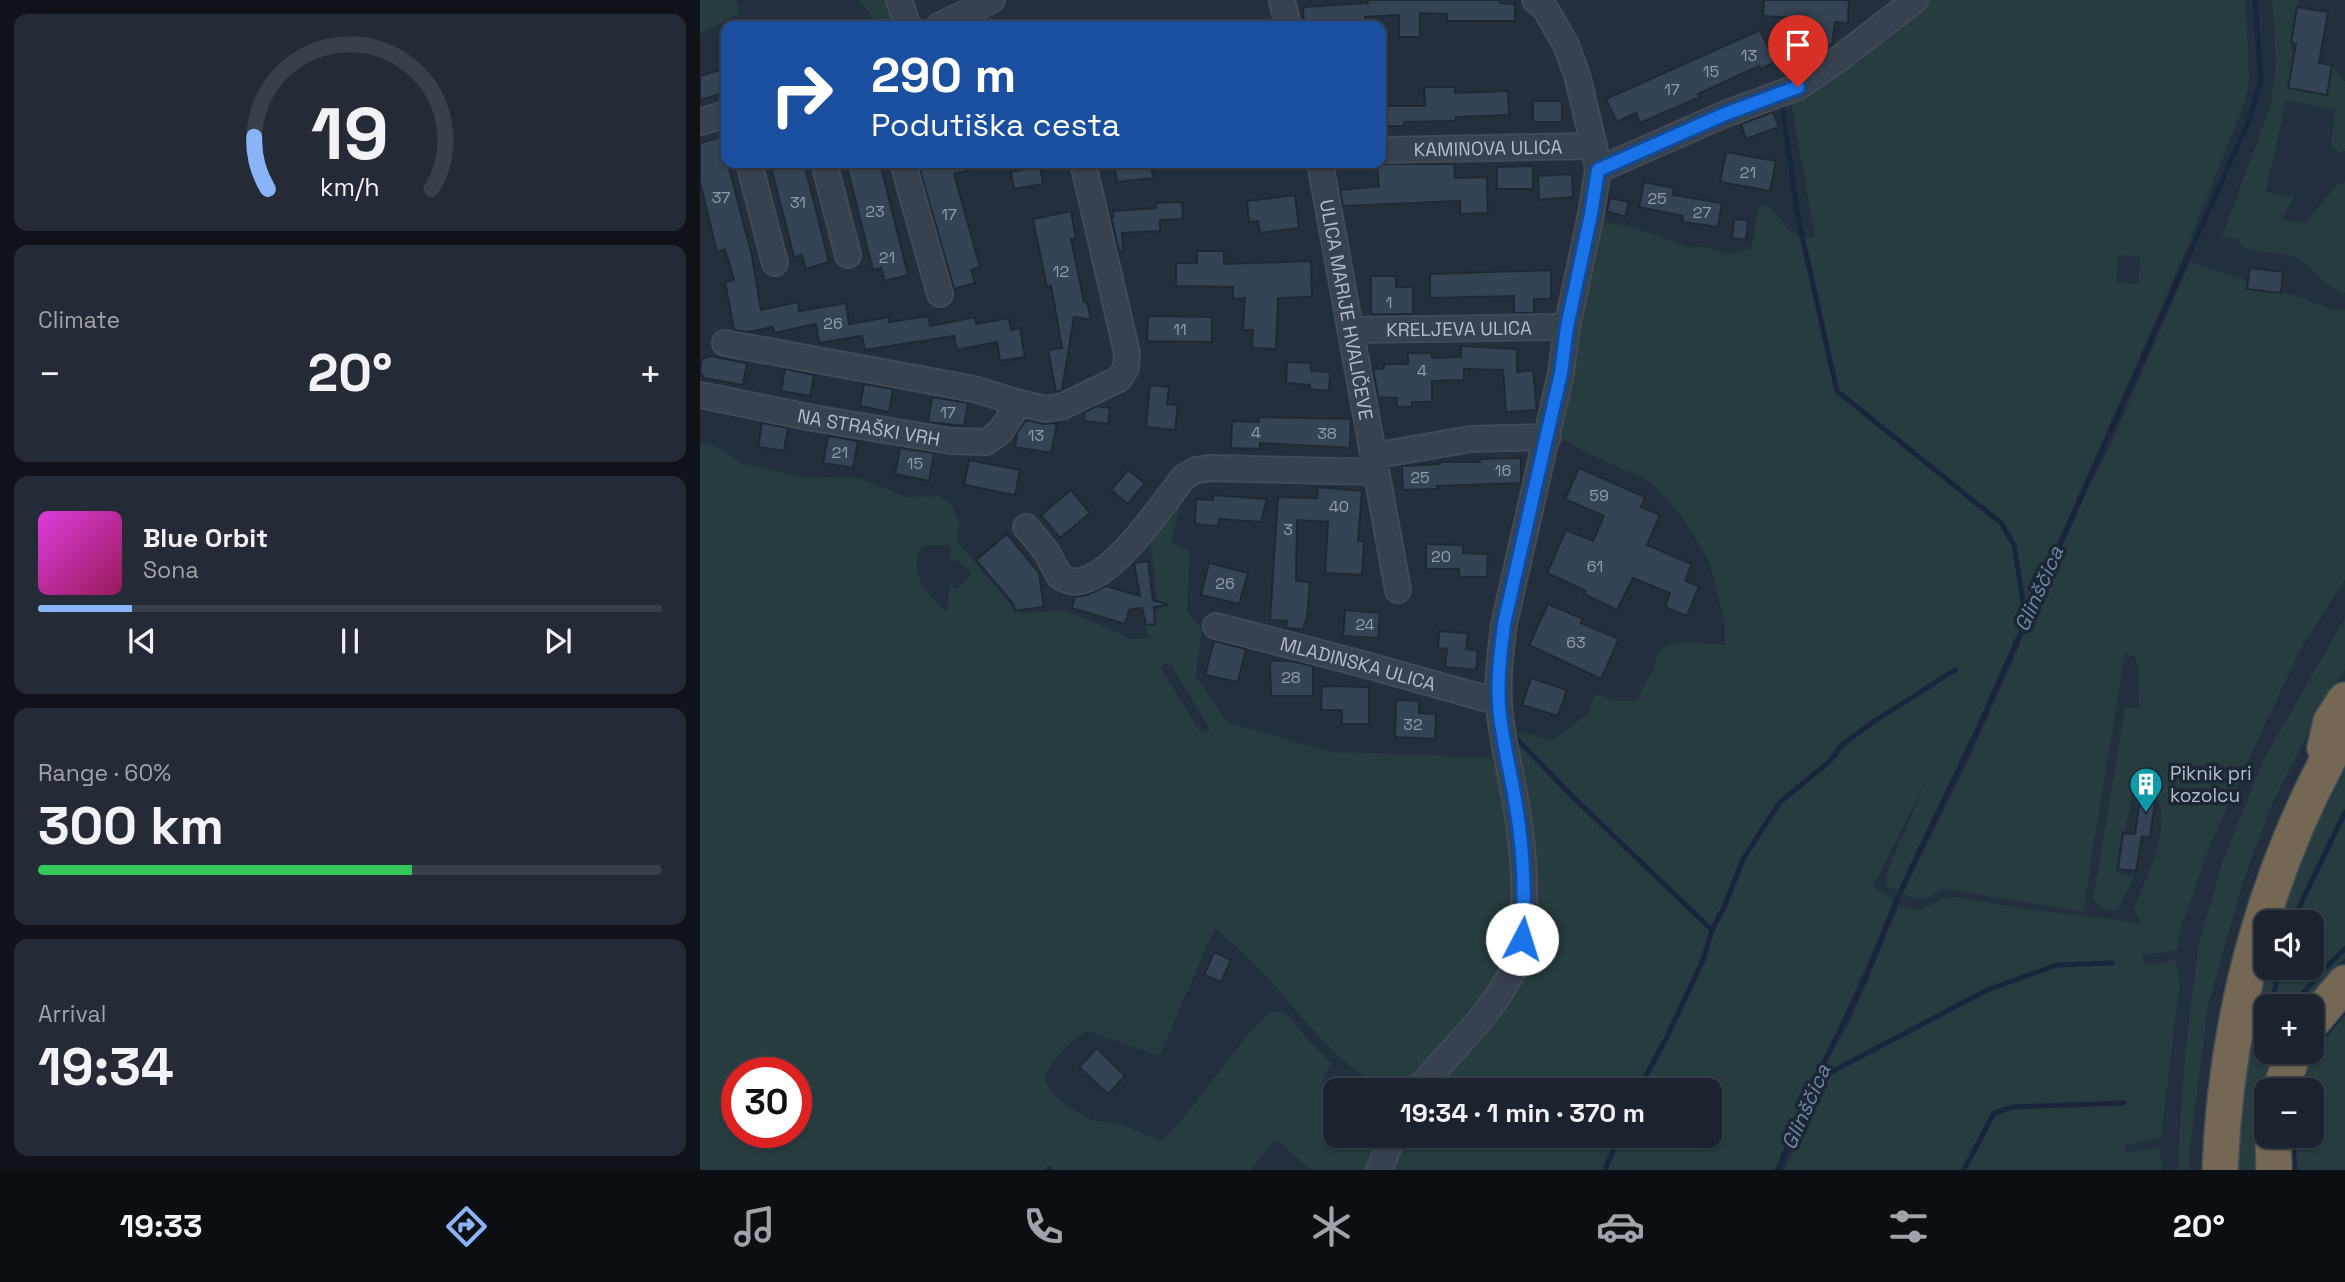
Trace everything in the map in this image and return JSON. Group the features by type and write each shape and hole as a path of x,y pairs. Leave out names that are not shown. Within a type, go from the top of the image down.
{"highway":[{"path":"2323,769 2325,743 2331,722 2345,700"},
{"path":"2220,1170 2225,1095 2232,1048 2253,951 2283,857 2323,769 2345,729"},
{"path":"2324,1008 2345,983"},
{"path":"2273,1148 2274,1170"}],"street":[{"path":"899,0 906,21"},
{"path":"1282,0 1287,21"},
{"path":"1428,1078 1498,995 1515,966 1522,939 1525,901 1523,863 1498,702 1504,624 1561,373 1567,327 1591,214 1596,158 1577,75 1566,45 1546,10 1535,0"},
{"path":"1596,158 1798,87 1915,0"},
{"path":"948,21 984,2"},
{"path":"700,122 721,116"},
{"name":"KAMINOVA ULICA","path":"1386,150 1596,158"},
{"path":"750,168 775,263"},
{"path":"825,168 848,255"},
{"path":"904,168 940,294"},
{"path":"725,343 974,389 1046,409 1063,406 1119,379 1126,368 1127,353 1084,168"},
{"name":"ULICA MARIJE HVALIČEVE","path":"1321,168 1398,590"},
{"name":"KRELJEVA ULICA","path":"1352,330 1567,327"},
{"name":"NA STRAŠKI VRH","path":"700,394 813,418 962,442 986,442 1000,432 1019,403"},
{"path":"1026,527 1046,551 1060,578 1071,582 1082,581 1107,569 1184,477 1196,470 1374,464 1471,439 1548,437"},
{"name":"MLADINSKA ULICA","path":"1216,626 1498,702"},
{"path":"1379,1170 1388,1148"}],"green space":[{"path":"700,0 736,0 740,13 700,34"},
{"path":"858,0 887,0 893,21 875,21"},
{"path":"1927,0 2246,0 2249,81 2246,100 2188,245 1975,729 1898,891 1886,886 1888,870 1928,777 1873,887 1888,895 1894,902 1819,1073 1850,1022 1899,906 1921,910 1943,899 1954,897 2141,923 2134,909 2152,866 2160,835 2160,805 2155,790 2134,786 2125,831 2122,831 2116,872 2134,877 2118,910 2103,908 2093,898 2125,707 2139,708 2135,657 2125,653 2083,912 1944,889 1919,899 1903,893 1971,756 2190,262 2333,310 2345,310 2345,579 2299,652 2242,774 2209,848 2180,931 2177,950 2141,956 2146,965 2176,960 2180,983 2161,1137 2124,1146 2127,1152 2159,1148 2163,1170 1784,1170 1812,1112 1814,1083 1774,1170 1387,1170 1395,1148 1722,1148 1722,1078 1436,1078 1516,981 1508,741 1524,732 1551,741 1588,714 1595,693 1614,701 1638,700 1659,652 1667,646 1692,642 1725,645 1725,625 1709,561 1681,515 1651,482 1583,451 1556,435 1598,225 1603,221 1642,230 1690,248 1703,246 1727,254 1751,249 1759,207 1765,205 1792,233 1805,238 1815,237 1790,97","holes":["2119,255 2141,257 2138,284 2116,282"]},
{"path":"2272,0 2298,0 2291,43 2293,59 2289,88 2327,95 2332,65 2345,82 2345,151 2339,152 2331,146 2335,110 2286,100 2266,192 2294,197 2281,220 2305,223 2335,187 2345,181 2345,293 2329,285 2297,258 2253,250 2239,244 2239,239 2222,237 2271,104 2276,61"},
{"path":"700,444 709,444 727,452 740,463 802,477 859,478 906,497 938,496 950,502 959,521 958,542 1018,613 1066,610 1131,639 1149,638 1142,614 1158,611 1149,527 1184,488 1171,543 1190,551 1187,611 1202,628 1196,676 1227,722 1331,752 1498,758 1508,790 1516,937 1493,992 1418,1078 1368,1078 1352,1067 1316,1034 1260,970 1215,928 1159,1056 1087,1031 1062,1051 1044,1078 1051,1092 1066,1106 1092,1120 1122,1125 1162,1141 1246,1037 1271,1012 1279,1011 1289,1016 1331,1063 1323,1078 1323,1148 1380,1148 1371,1170 1311,1170 1278,1141 1274,1141 1251,1170 700,1170","holes":["951,545 950,559 959,562 972,573 956,590 950,585 947,612 927,591 918,575 917,566 922,547","1169,662 1210,729 1201,733 1160,667"]},
{"path":"2345,618 2345,670 2313,724 2271,806 2243,882 2208,1006 2190,1149 2190,1170 2177,1170 2185,1054 2198,947 2223,860 2264,759"},
{"path":"2345,762 2345,958 2314,994 2259,994 2262,980 2324,980 2324,910 2283,910 2322,808"},
{"path":"2345,1005 2345,1170 2288,1170 2288,1148 2324,1148 2324,1078 2300,1078 2306,1064 2324,1064 2324,1031"},
{"path":"2254,1022 2254,1064 2272,1064 2268,1078 2254,1078 2254,1148 2259,1148 2259,1170 2237,1170 2243,1091"}],"building":[{"path":"1367,0 1500,0 1500,3 1515,4 1515,21 1447,21 1447,14 1420,13 1420,37 1399,37 1399,15 1365,17 1365,21 1304,21 1303,7 1368,3"},
{"path":"1764,0 1849,0 1848,23 1835,22 1832,45 1789,41 1791,18 1763,16"},
{"path":"2297,7 2328,12 2319,63 2332,65 2327,95 2288,88 2296,44 2291,43"},
{"path":"1760,30 1775,62 1761,69 1759,66 1698,94 1700,97 1640,123 1636,113 1617,122 1606,99"},
{"path":"721,70 721,94 700,100 700,76"},
{"path":"1424,87 1455,87 1455,93 1508,91 1509,115 1456,117 1456,121 1404,122 1404,126 1386,126 1386,106 1425,106"},
{"path":"1533,101 1562,101 1562,122 1533,122"},
{"path":"1773,112 1779,127 1746,139 1741,124"},
{"path":"721,137 721,168 729,168 752,256 761,310 798,302 799,311 846,303 849,324 889,317 889,322 928,316 930,326 975,317 976,324 1009,318 1011,330 1020,328 1025,357 1000,361 997,342 957,350 954,336 865,350 862,336 819,343 816,324 774,333 773,327 747,332 734,330 725,282 734,280 725,249 717,252 700,182 700,143"},
{"path":"1726,152 1776,161 1770,191 1720,182"},
{"path":"1386,164 1454,164 1455,178 1487,177 1488,213 1460,214 1460,201 1343,206 1340,190 1379,186 1377,168 1386,168"},
{"path":"1533,166 1533,189 1497,189 1497,167"},
{"path":"771,168 805,168 829,262 806,269 802,255 794,257"},
{"path":"847,168 881,168 908,275 885,281 881,268 873,270"},
{"path":"919,168 980,168 954,174 980,267 971,270 975,283 954,289"},
{"path":"1040,168 1043,184 1014,189 1011,172"},
{"path":"1115,168 1152,168 1153,178 1117,182"},
{"path":"1572,174 1573,197 1539,200 1538,176"},
{"path":"1644,182 1674,188 1673,195 1722,203 1718,227 1682,222 1683,216 1639,207"},
{"path":"1295,195 1299,228 1260,233 1258,221 1249,222 1247,201"},
{"path":"1610,198 1629,202 1625,217 1607,211"},
{"path":"1182,202 1183,219 1160,220 1160,231 1122,233 1123,251 1119,251 1111,217 1113,211 1156,208 1156,203"},
{"path":"1071,211 1076,238 1071,239 1084,302 1087,302 1091,320 1074,317 1062,390 1056,392 1048,350 1062,348 1051,286 1047,287 1033,219"},
{"path":"1734,219 1748,220 1746,240 1732,238"},
{"path":"1197,251 1224,251 1224,264 1311,261 1312,297 1278,298 1276,349 1252,348 1253,330 1243,330 1245,298 1233,299 1233,287 1176,286 1176,263 1197,263"},
{"path":"2250,268 2283,272 2281,293 2247,289"},
{"path":"1551,270 1551,299 1534,299 1534,313 1514,313 1514,296 1430,298 1430,274"},
{"path":"1371,276 1396,276 1396,287 1413,287 1413,314 1371,314"},
{"path":"1148,316 1212,317 1212,342 1147,341"},
{"path":"1461,346 1517,349 1517,372 1533,370 1537,410 1506,412 1503,370 1464,369 1464,380 1432,381 1432,402 1412,402 1412,407 1397,407 1397,398 1378,397 1373,368 1383,369 1385,364 1408,364 1408,353 1432,353 1432,358 1461,357"},
{"path":"709,356 747,363 743,385 704,378 700,371 702,359"},
{"path":"1287,362 1311,363 1311,371 1330,372 1329,391 1310,389 1310,385 1286,383"},
{"path":"785,369 814,375 810,396 781,391"},
{"path":"864,384 893,389 889,412 860,406"},
{"path":"1150,385 1169,387 1167,404 1178,405 1175,430 1146,427"},
{"path":"932,397 968,403 964,426 928,422"},
{"path":"1097,406 1110,408 1108,424 1084,421 1085,412"},
{"path":"1259,417 1351,419 1350,448 1260,443 1260,449 1231,448 1232,421 1259,422"},
{"path":"1026,420 1043,424 1057,423 1051,453 1015,447 1017,433"},
{"path":"762,423 788,428 784,451 758,447"},
{"path":"828,436 858,441 853,468 823,463"},
{"path":"900,448 934,453 929,481 895,474"},
{"path":"1521,458 1521,483 1403,490 1402,466"},
{"path":"969,460 1020,470 1015,495 964,485"},
{"path":"1579,468 1645,497 1641,507 1660,515 1647,545 1692,564 1685,581 1699,586 1687,616 1665,607 1670,593 1633,578 1617,610 1584,594 1586,591 1547,573 1566,530 1593,541 1604,516 1565,499"},
{"path":"1128,470 1145,483 1128,504 1111,490"},
{"path":"1318,487 1362,491 1358,541 1364,541 1362,575 1325,573 1328,522 1297,520 1296,581 1310,582 1307,617 1303,629 1286,628 1287,621 1270,620 1278,497 1317,498"},
{"path":"1071,490 1090,513 1060,538 1041,515"},
{"path":"1213,495 1267,499 1261,522 1219,519 1218,526 1195,524 1196,499 1213,500"},
{"path":"1007,534 1039,573 1044,607 1015,611 1014,605 976,560"},
{"path":"1426,544 1463,545 1463,553 1488,554 1487,577 1459,577 1459,569 1426,569"},
{"path":"1148,561 1153,600 1168,605 1154,607 1155,624 1146,625 1142,608 1129,610 1125,624 1072,608 1075,597 1087,595 1106,586 1140,596 1134,563"},
{"path":"1209,563 1248,573 1239,604 1201,595"},
{"path":"1548,604 1583,619 1581,623 1619,639 1601,679 1529,645"},
{"path":"1345,610 1380,613 1378,638 1343,636"},
{"path":"1439,631 1468,633 1466,649 1478,651 1476,670 1445,667 1447,649 1438,648"},
{"path":"1214,641 1246,649 1238,682 1205,675"},
{"path":"1270,661 1291,661 1313,666 1313,696 1271,696"},
{"path":"1531,678 1567,690 1558,716 1522,705"},
{"path":"1322,686 1369,687 1369,724 1342,724 1342,710 1321,710"},
{"path":"1396,700 1419,701 1419,713 1436,714 1435,739 1395,737"},
{"name":"Piknik pri kozolcu","path":"2141,793 2156,795 2150,837 2142,836 2136,871 2118,869 2123,833 2135,834"},
{"path":"1214,952 1231,960 1221,982 1204,975"},
{"path":"1097,1048 1125,1076 1108,1094 1079,1067"}],"waterway":[{"name":"Glinščica","path":"1778,1170 1815,1081 1866,977 1900,892 1978,729 2249,120 2261,80 2255,0"},
{"path":"1782,105 1799,223 1837,391 2001,523 2014,545 2026,619"},
{"path":"1645,1078 1703,960 1712,930 1743,859 1780,802 1830,761 1842,745 1955,670"},
{"path":"1516,738 1572,796 1712,930"},
{"path":"2298,910 2345,812"},
{"path":"2302,994 2345,949"},
{"path":"1816,1080 1987,990 2057,965 2112,963"},
{"path":"2274,994 2277,980"},
{"path":"2324,1036 2345,1011"},
{"path":"1964,1170 1994,1113 2013,1107 2124,1103"},
{"path":"1605,1170 1614,1148"},
{"path":"2293,1148 2295,1170"}],"place":[{"name":"Piknik pri kozolcu","path":"2146,814"}],"route":[{"path":"1522,939 1525,901 1523,863 1515,799 1500,721 1499,663 1504,624 1561,373 1567,327 1598,170 1725,114 1798,87"}]}
